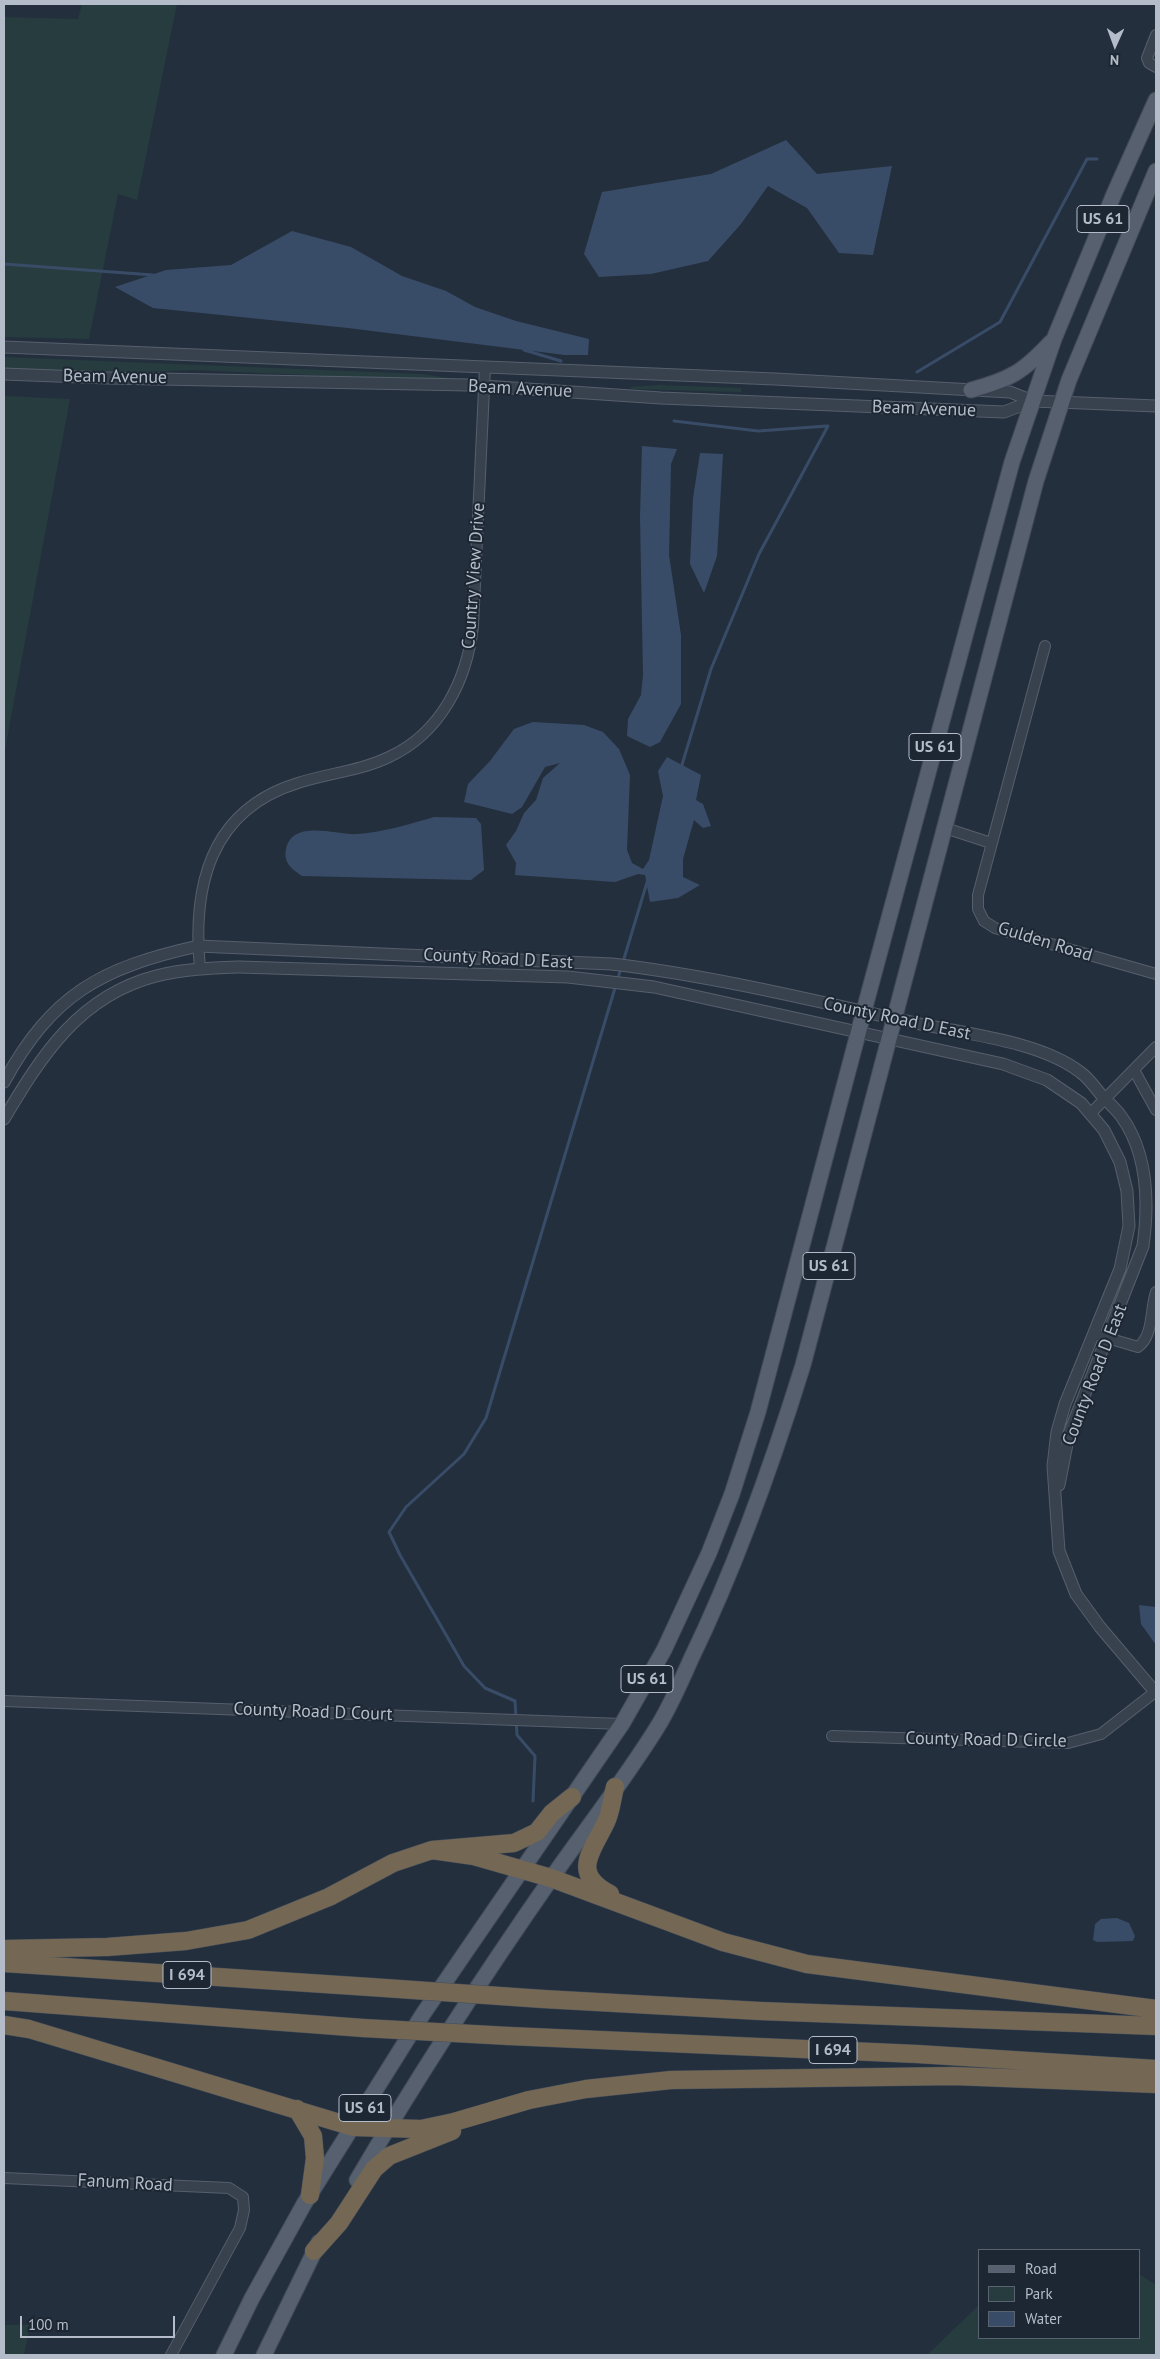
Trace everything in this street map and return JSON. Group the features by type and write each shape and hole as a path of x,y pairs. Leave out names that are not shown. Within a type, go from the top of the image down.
{"highway":[{"path":"615,1788 607,1820 588,1855 587,1872 592,1881 602,1890 657,1919"},
{"path":"4,1949 107,1947 186,1941 248,1930 329,1897 393,1863 432,1850 514,1843 537,1832 552,1813 572,1797"},
{"path":"432,1850 474,1856 521,1871 551,1878 723,1942 807,1964 1156,2009"},
{"name":"I 694","path":"4,1963 543,1999 760,2011 1156,2026"},
{"name":"I 694","path":"4,2001 363,2028 917,2054 1156,2069"},
{"path":"4,2025 29,2029 297,2108 353,2127 421,2129 454,2122 529,2100 586,2089 671,2080 954,2076 1156,2084"},
{"path":"314,2251 339,2222 374,2169 389,2156 470,2124 586,2089"},
{"path":"297,2108 313,2136 315,2158 310,2195"}],"main road":[{"name":"US 61","path":"224,2355 269,2267 310,2195 426,2010 622,1724 664,1650 692,1592 732,1494 758,1412 863,1011 1012,462 1054,339 1114,194 1156,100"},
{"name":"US 61","path":"264,2355 314,2251 388,2128 551,1878 659,1725 710,1619 758,1499 803,1364 1034,491 1061,402 1099,305 1156,171"},
{"path":"971,390 1015,375 1030,364 1054,339"}],"street":[{"path":"1156,35 1147,58 1149,63 1156,67"},
{"name":"Beam Avenue","path":"4,347 776,379 1010,392 1033,401 1156,406"},
{"name":"Country View Drive","path":"200,969 198,946 203,882 211,856 225,832 248,808 272,792 288,786 360,769 391,757 418,738 432,725 452,697 470,650 473,626 485,367"},
{"name":"Beam Avenue","path":"4,374 484,386 661,398 1004,412 1033,401"},
{"name":"Gulden Road","path":"1045,646 990,843 978,895 978,909 984,921 995,928 1156,974"},
{"path":"945,828 990,843"},
{"name":"County Road D East","path":"4,1082 19,1055 53,1012 86,985 112,971 157,956 198,946 612,964 659,970 863,1011 1051,1054 1081,1072 1121,1116 1135,1144 1142,1164 1147,1194 1147,1219 1143,1246 1069,1434 1057,1502"},
{"name":"County Road D East","path":"4,1119 35,1066 64,1030 120,989 156,976 200,969 239,967 490,974 598,980 675,991 1003,1064 1047,1080 1081,1103 1104,1130 1120,1162 1127,1191 1130,1226 1120,1269 1065,1404 1057,1432 1053,1466 1057,1502"},
{"path":"1090,1114 1156,1047"},
{"path":"1134,1070 1156,1110"},
{"path":"1094,1334 1138,1347 1143,1343 1148,1334 1156,1292"},
{"path":"1057,1502 1059,1551 1076,1594 1100,1627 1156,1693"},
{"name":"County Road D Circle","path":"832,1736 1068,1743 1101,1734 1156,1693"},
{"name":"County Road D Court","path":"4,1701 622,1724"},
{"name":"Fanum Road","path":"4,2178 229,2188 243,2197 244,2210 240,2228 171,2355"}],"green space":[{"path":"82,4 177,4 137,200 118,194 89,339 4,337 4,17 78,19"},
{"path":"4,357 423,374 448,378 448,381 191,370 126,373 4,370"},
{"path":"660,385 741,388 741,392 631,389 631,387"},
{"path":"4,396 70,399 4,755"},
{"path":"1140,2275 1156,2285 1156,2355 927,2355 978,2306 978,2339 1140,2339"},
{"path":"4,2325 30,2325 24,2355 4,2355"}],"water":[{"path":"786,140 817,174 892,166 873,255 839,253 807,208 768,186 741,224 708,261 651,274 599,277 584,254 602,192 711,174"},
{"path":"292,231 351,247 402,276 446,291 475,307 516,321 589,339 588,355 565,355 348,328 153,308 115,287 166,270 231,265"},
{"path":"642,446 677,449 671,464 669,555 681,635 681,704 660,742 650,747 627,736 628,719 641,695 643,675 640,517"},
{"path":"700,453 723,454 717,556 704,593 690,564 693,498"},
{"path":"533,722 584,725 603,732 619,749 630,775 627,850 632,863 643,869 649,860 663,796 658,771 667,757 701,775 696,800 703,804 711,826 703,828 694,820 683,859 683,877 700,885 678,898 650,902 645,875 638,874 615,882 515,875 516,863 506,845 516,831 524,813 536,800 543,778 560,763 545,767 522,807 512,814 464,802 468,784 490,761 514,729"},
{"path":"434,817 476,818 481,824 484,870 471,880 302,876 287,862 286,849 290,840 297,834 307,831 349,834 368,833"},
{"path":"1139,1605 1156,1607 1156,1645 1141,1624"},
{"path":"1117,1918 1129,1923 1135,1936 1133,1941 1097,1942 1093,1940 1095,1924 1101,1919"}],"waterway":[{"path":"917,372 1000,322 1087,159 1097,159"},
{"path":"4,264 153,275"},
{"path":"524,350 561,361"},
{"path":"674,421 758,431 827,426"},
{"path":"681,768 711,669 759,554 828,426"},
{"path":"623,962 648,879"},
{"path":"533,1801 535,1756 517,1735 515,1701 485,1688 464,1666 400,1555 389,1532 406,1507 464,1454 486,1418 621,968"}]}
